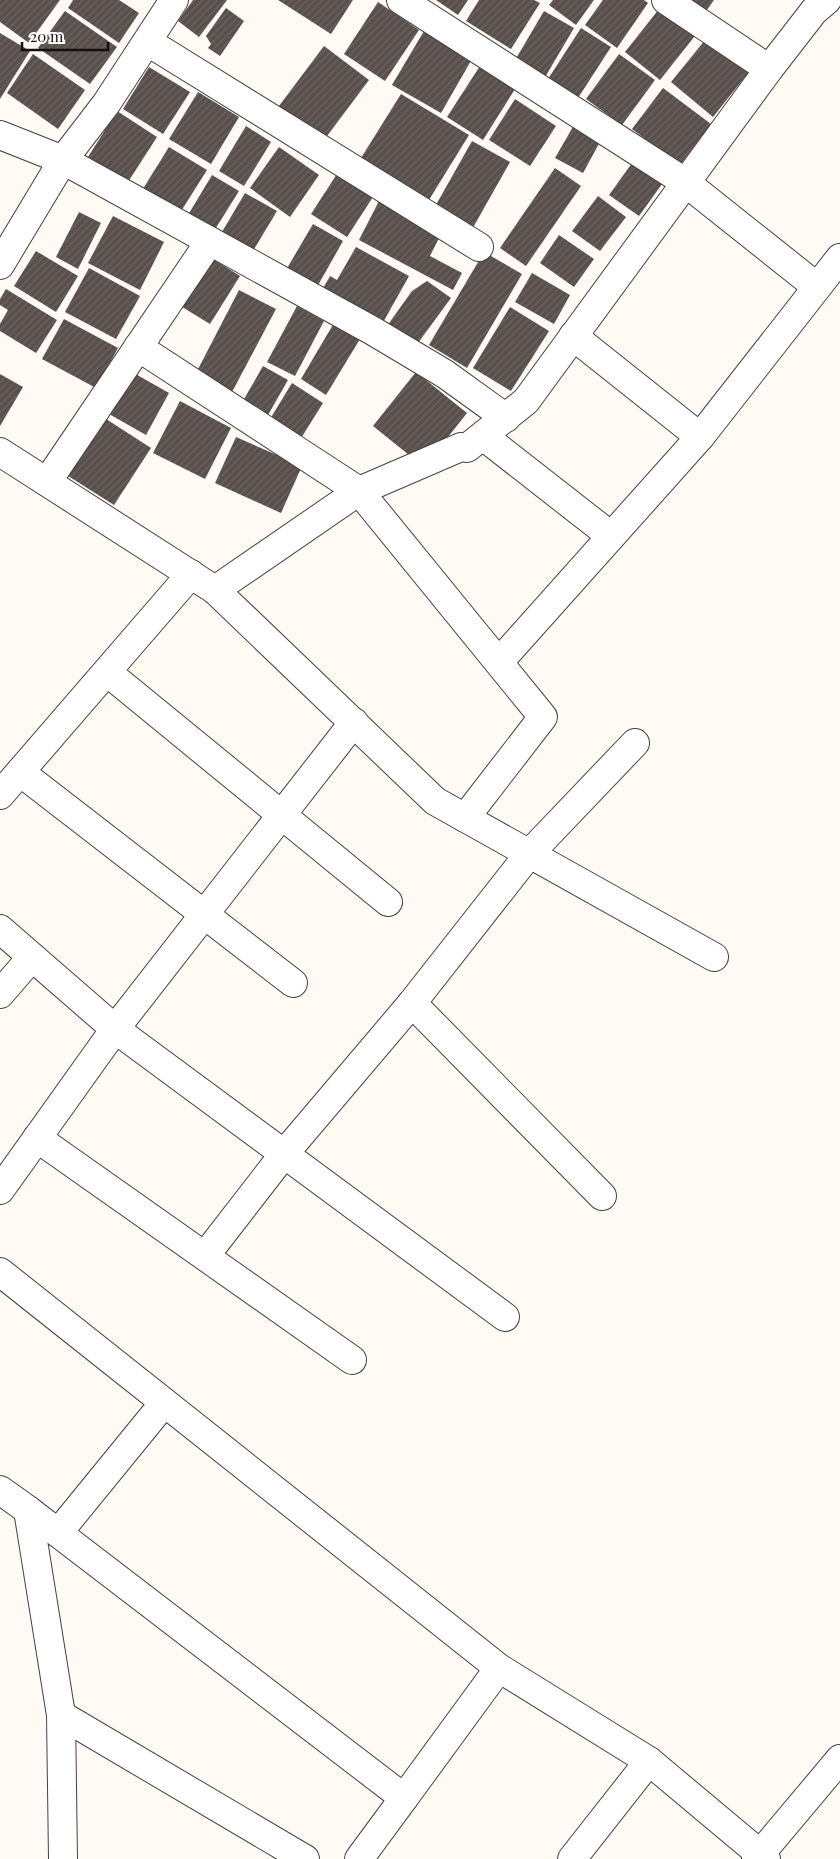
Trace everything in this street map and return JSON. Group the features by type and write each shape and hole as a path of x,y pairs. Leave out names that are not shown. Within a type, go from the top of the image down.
{"street":[{"path":"0,265 63,160 106,104 174,0"},
{"path":"402,0 685,182 817,288"},
{"path":"666,0 769,69"},
{"path":"215,590 359,491 461,447 467,448 526,402 769,69 814,11 827,0"},
{"path":"148,42 479,247"},
{"path":"0,135 63,160 210,241 445,374 506,418"},
{"path":"47,482 210,241"},
{"path":"499,662 700,437 840,258"},
{"path":"573,336 700,437"},
{"path":"138,347 359,491 543,716 465,818"},
{"path":"483,436 611,536"},
{"path":"0,452 215,590 435,801 714,957"},
{"path":"0,796 191,574"},
{"path":"106,672 388,902"},
{"path":"0,1190 115,1029 354,722"},
{"path":"205,1256 284,1154 412,1003 529,854 635,743"},
{"path":"20,772 293,983"},
{"path":"0,929 115,1029 505,1317"},
{"path":"0,994 32,957"},
{"path":"412,1003 602,1196"},
{"path":"37,1138 352,1360"},
{"path":"0,1272 499,1668 649,1761 760,1857 840,1759"},
{"path":"58,1533 164,1403"},
{"path":"0,1490 404,1798"},
{"path":"28,1510 61,1714 63,1859"},
{"path":"359,1859 499,1668"},
{"path":"61,1714 305,1859"},
{"path":"572,1859 649,1761"}],"building":[{"path":"0,0 60,0 29,43 0,22"},
{"path":"73,0 119,0 139,13 119,43 68,8"},
{"path":"193,0 227,0 199,37 178,21"},
{"path":"278,0 353,0 331,34"},
{"path":"436,0 468,0 458,15"},
{"path":"479,0 534,0 540,3 511,49 466,21"},
{"path":"553,0 594,0 576,25 549,5"},
{"path":"603,0 644,0 648,3 617,48 585,25"},
{"path":"676,0 714,0 701,18"},
{"path":"378,2 419,30 385,81 344,54"},
{"path":"663,4 698,32 660,80 625,52"},
{"path":"226,8 244,21 220,56 208,48 211,44 206,36"},
{"path":"65,11 117,47 90,84 38,48"},
{"path":"544,11 574,28 544,79 514,62"},
{"path":"581,28 611,47 578,98 548,79"},
{"path":"424,31 472,59 441,113 392,85"},
{"path":"0,33 30,51 0,99"},
{"path":"710,34 752,68 713,117 671,82"},
{"path":"324,46 369,80 321,144 276,110"},
{"path":"33,54 85,90 58,129 7,93"},
{"path":"619,54 655,80 622,125 586,99"},
{"path":"480,66 515,89 483,140 447,117"},
{"path":"149,67 190,92 163,134 123,109"},
{"path":"663,88 711,124 680,165 632,129"},
{"path":"198,92 239,117 211,164 169,139"},
{"path":"401,94 469,135 424,208 356,166"},
{"path":"515,99 556,126 530,166 489,140"},
{"path":"117,111 157,137 128,182 88,157"},
{"path":"574,125 601,140 583,173 555,158"},
{"path":"246,126 271,142 244,186 219,171"},
{"path":"472,141 510,162 470,233 432,212"},
{"path":"169,147 207,170 178,216 141,192"},
{"path":"279,147 319,175 290,217 250,188"},
{"path":"635,159 665,180 639,216 609,195"},
{"path":"555,168 581,186 526,266 500,248"},
{"path":"337,174 373,197 347,237 311,214"},
{"path":"212,175 239,191 214,231 188,215"},
{"path":"245,193 277,211 253,251 222,232"},
{"path":"598,196 626,217 600,251 572,231"},
{"path":"379,201 441,234 430,256 462,273 453,290 359,240"},
{"path":"79,212 101,223 78,269 56,257"},
{"path":"113,216 164,242 140,290 88,263"},
{"path":"313,224 343,241 317,287 286,270"},
{"path":"559,235 594,259 574,287 540,263"},
{"path":"356,247 409,276 381,326 321,292 330,276 337,280"},
{"path":"36,251 78,276 56,312 14,286"},
{"path":"484,252 522,274 467,368 429,345"},
{"path":"205,254 240,276 210,324 174,302"},
{"path":"89,268 140,296 116,339 65,312"},
{"path":"532,273 570,295 554,324 515,302"},
{"path":"427,281 451,298 415,347 387,326 412,291"},
{"path":"6,289 57,320 36,353 0,331 0,324 8,310 0,305 0,299"},
{"path":"239,290 276,309 231,394 195,375"},
{"path":"297,306 324,321 295,376 267,362"},
{"path":"510,307 549,331 511,391 473,368"},
{"path":"64,319 118,348 96,388 42,359"},
{"path":"334,323 360,339 326,395 301,379"},
{"path":"263,366 288,380 264,422 239,408"},
{"path":"125,368 169,393 146,435 102,410"},
{"path":"416,372 467,413 448,437 409,455 373,426"},
{"path":"0,374 23,387 0,426"},
{"path":"292,383 323,403 298,443 267,424"},
{"path":"180,401 231,428 205,479 153,453"},
{"path":"103,417 151,448 114,505 65,474"},
{"path":"236,437 302,466 281,513 215,483"}]}
